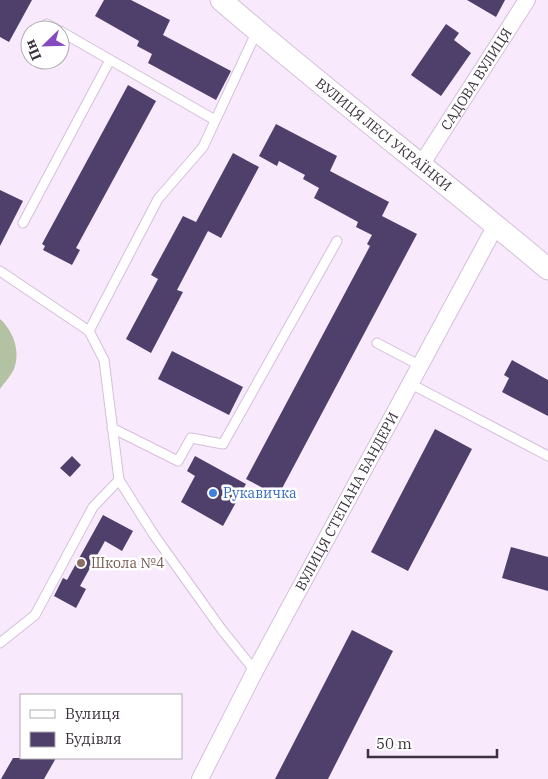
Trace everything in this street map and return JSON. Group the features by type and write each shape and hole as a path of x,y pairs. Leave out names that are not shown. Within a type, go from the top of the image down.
{"street":[{"name":"ВУЛИЦЯ ЛЕСІ УКРАЇНКИ","path":"221,0 424,161 548,269"},
{"name":"САДОВА ВУЛИЦЯ","path":"424,161 527,0"},
{"name":"ВУЛИЦЯ СТЕПАНА БАНДЕРИ","path":"200,779 255,671 496,225"}],"lane":[{"path":"89,331 158,199 203,147 257,30"},
{"path":"70,37 215,120"},
{"path":"23,223 110,60"},
{"path":"112,428 178,461 191,438 223,444 337,240"},
{"path":"0,271 89,331 104,360 119,480 159,543 222,630 255,671"},
{"path":"377,343 421,366"},
{"path":"411,384 548,456"},
{"path":"0,642 35,615 93,508 119,480"}],"green space":[{"path":"0,319 12,335 17,355 14,369 0,389"}],"building":[{"path":"0,0 32,0 9,42 0,37"},
{"path":"104,0 131,0 170,20 163,35 231,71 216,100 148,63 152,54 137,46 139,41 95,16"},
{"path":"467,0 505,0 496,17"},
{"path":"446,24 459,33 454,40 471,53 441,96 411,75"},
{"path":"128,85 156,101 76,248 80,250 72,265 43,250 45,246 42,244"},
{"path":"276,124 337,156 330,171 389,202 382,216 417,234 278,496 246,479 370,246 367,244 372,235 356,227 358,222 314,198 319,188 303,179 305,175 279,161 277,166 259,156"},
{"path":"233,153 259,167 221,238 208,231 177,290 183,292 151,353 126,339 158,279 151,275 183,216 196,222"},
{"path":"0,190 23,201 0,246"},
{"path":"172,351 243,387 229,415 158,379"},
{"path":"512,360 548,380 548,416 502,392 509,378 504,375"},
{"path":"435,429 472,449 408,571 371,552"},
{"path":"72,456 81,465 70,477 60,468"},
{"name":"Рукавичка","path":"195,456 246,484 223,526 181,502 195,476 187,471"},
{"path":"103,515 133,531 122,551 105,541 80,586 86,589 76,608 54,596 63,578 67,580"},
{"path":"511,547 548,557 548,591 502,578"},
{"path":"352,630 393,651 328,779 275,779"},
{"path":"13,758 55,759 44,779 1,779"}],"place":[{"name":"Рукавичка","path":"213,493"},
{"name":"Школа №4","path":"81,563"}]}
